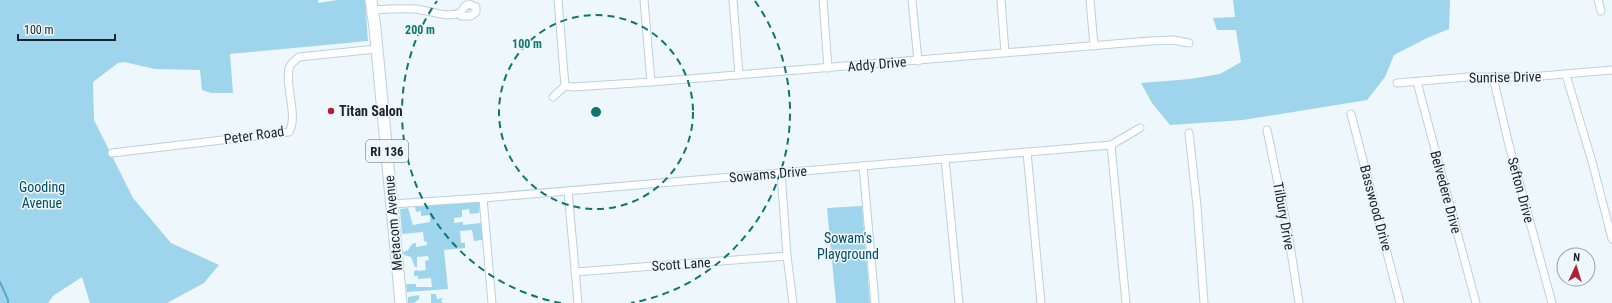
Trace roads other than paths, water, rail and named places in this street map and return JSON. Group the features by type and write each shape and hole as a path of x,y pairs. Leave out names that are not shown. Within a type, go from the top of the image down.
{"main road":[{"name":"Metacom Avenue","path":"372,5 401,303"}],"street":[{"path":"553,97 565,86 558,0"},
{"path":"644,0 651,82"},
{"path":"733,0 739,75"},
{"path":"823,0 828,68"},
{"path":"912,0 918,61"},
{"path":"1001,0 1005,53"},
{"path":"1090,0 1094,46"},
{"path":"1598,0 1601,10"},
{"path":"372,5 399,9 416,9 453,15 460,13"},
{"name":"Addy Drive","path":"565,86 651,82 1172,40 1189,43"},
{"name":"Peter Road","path":"112,153 289,132 292,116 289,74 290,66 294,61 299,57 376,49"},
{"name":"Sunrise Drive","path":"1397,83 1456,78 1566,75 1612,70"},
{"path":"1566,75 1593,165 1612,239"},
{"name":"Sefton Drive","path":"1493,77 1509,145 1552,303"},
{"name":"Belvedere Drive","path":"1417,82 1476,303"},
{"name":"Basswood Drive","path":"1351,114 1400,303"},
{"name":"Sowams Drive","path":"392,204 484,198 1111,145 1140,128"},
{"name":"Tilbury Drive","path":"1267,130 1286,225 1299,303"},
{"path":"1189,133 1197,206 1204,303"},
{"path":"1111,145 1126,303"},
{"path":"1027,152 1041,303"},
{"path":"945,159 959,303"},
{"path":"863,166 875,303"},
{"path":"781,172 787,256 793,303"},
{"path":"568,191 578,303"},
{"path":"484,198 492,303"},
{"name":"Scott Lane","path":"575,272 787,256"}],"waterway":[{"path":"0,282 8,303"}],"place":[{"name":"Titan Salon","path":"331,111"}],"park label":[{"name":"Gooding Avenue","path":"42,196"},
{"name":"Sowam's Playground","path":"848,246"}]}
